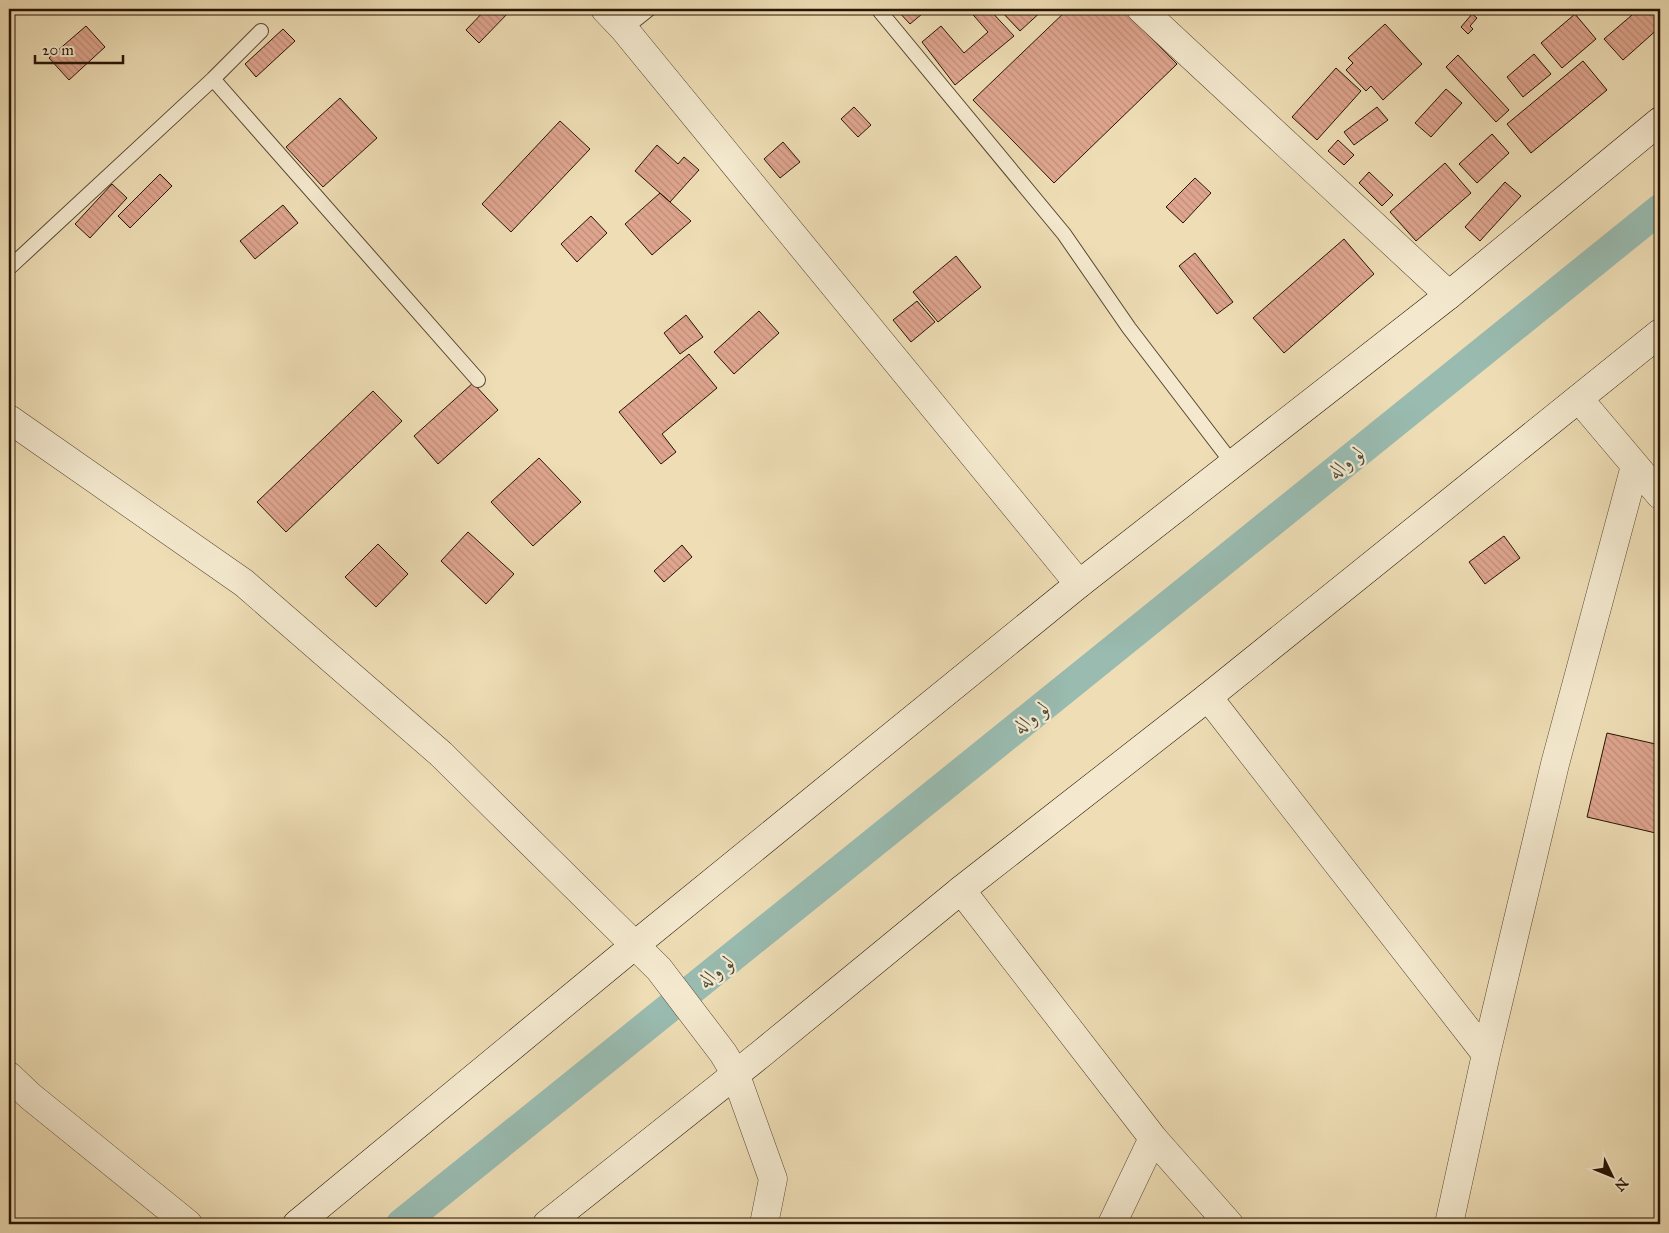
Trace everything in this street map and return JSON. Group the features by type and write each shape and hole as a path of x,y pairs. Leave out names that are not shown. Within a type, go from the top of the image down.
{"street":[{"path":"605,9 624,29 1079,584"},
{"path":"1141,9 1449,295"},
{"path":"297,1224 635,945 1079,584 1449,295 1660,122"},
{"path":"547,1224 729,1063 768,1047 960,890 1208,697 1660,333"},
{"path":"1579,399 1660,495"},
{"path":"9,419 244,583 441,754 659,969 729,1063 773,1179 764,1224"},
{"path":"1449,1224 1486,1054 1555,764 1635,466"},
{"path":"1208,697 1486,1054"},
{"path":"960,890 1153,1138 1230,1224"},
{"path":"9,1076 30,1096 188,1224"},
{"path":"1112,1224 1153,1138"}],"lane":[{"path":"624,29 649,9"},
{"path":"878,9 1064,234 1129,328 1232,464"},
{"path":"9,268 261,31"},
{"path":"212,79 478,380"}],"building":[{"path":"486,9 512,9 479,43 466,30"},
{"path":"896,9 928,9 910,24"},
{"path":"968,9 989,9 1014,36 955,85 922,42 941,26 964,53 988,32"},
{"path":"999,9 1044,9 1020,31"},
{"path":"1068,9 1123,9 1177,64 1054,183 973,100"},
{"path":"1639,9 1660,9 1660,27 1623,60 1604,39"},
{"path":"1472,14 1477,18 1470,26 1473,29 1468,34 1461,27"},
{"path":"1575,14 1596,39 1562,68 1541,43"},
{"path":"1385,24 1422,64 1383,100 1371,86 1366,91 1346,70 1353,63 1348,58"},
{"path":"86,26 105,47 69,80 49,58"},
{"path":"283,29 295,41 256,77 245,64"},
{"path":"1534,54 1551,74 1523,97 1507,77"},
{"path":"1458,55 1509,110 1496,122 1446,67"},
{"path":"1583,61 1607,90 1531,153 1507,124"},
{"path":"1336,68 1361,91 1317,140 1292,117"},
{"path":"1446,89 1462,103 1431,137 1415,123"},
{"path":"340,98 377,138 323,187 286,147"},
{"path":"854,107 871,125 858,137 841,119"},
{"path":"1377,107 1388,120 1354,145 1344,132"},
{"path":"560,121 590,149 511,232 482,204"},
{"path":"1492,134 1509,153 1477,183 1459,164"},
{"path":"1338,140 1354,155 1344,165 1328,151"},
{"path":"783,142 800,162 780,178 764,159"},
{"path":"657,145 678,164 684,157 699,170 670,202 635,171"},
{"path":"1445,163 1471,193 1416,241 1390,212"},
{"path":"1369,172 1393,195 1382,206 1359,183"},
{"path":"160,174 172,186 130,228 118,216"},
{"path":"1195,178 1211,193 1183,223 1166,207"},
{"path":"1505,182 1521,196 1480,241 1465,227"},
{"path":"112,184 127,198 90,238 75,224"},
{"path":"660,193 691,221 652,255 625,224"},
{"path":"283,205 298,223 255,259 240,241"},
{"path":"591,216 607,233 577,262 561,244"},
{"path":"1344,239 1374,274 1284,353 1253,318"},
{"path":"1195,253 1233,302 1217,314 1179,266"},
{"path":"956,256 981,287 938,322 913,292"},
{"path":"917,301 935,322 911,342 893,320"},
{"path":"759,311 779,333 734,374 714,352"},
{"path":"686,315 703,337 680,354 664,333"},
{"path":"689,354 717,388 662,434 676,452 661,464 619,412"},
{"path":"473,383 498,410 438,464 414,436"},
{"path":"373,391 402,421 286,532 257,502"},
{"path":"539,458 581,502 533,546 491,502"},
{"path":"468,532 514,574 486,604 441,561"},
{"path":"1504,536 1520,558 1485,584 1469,562"},
{"path":"378,544 408,574 376,607 345,577"},
{"path":"682,545 692,557 664,582 654,571"},
{"path":"1607,733 1660,745 1660,834 1587,817"}],"waterway":[{"name":"لو واله","path":"401,1224 1660,209"}]}
